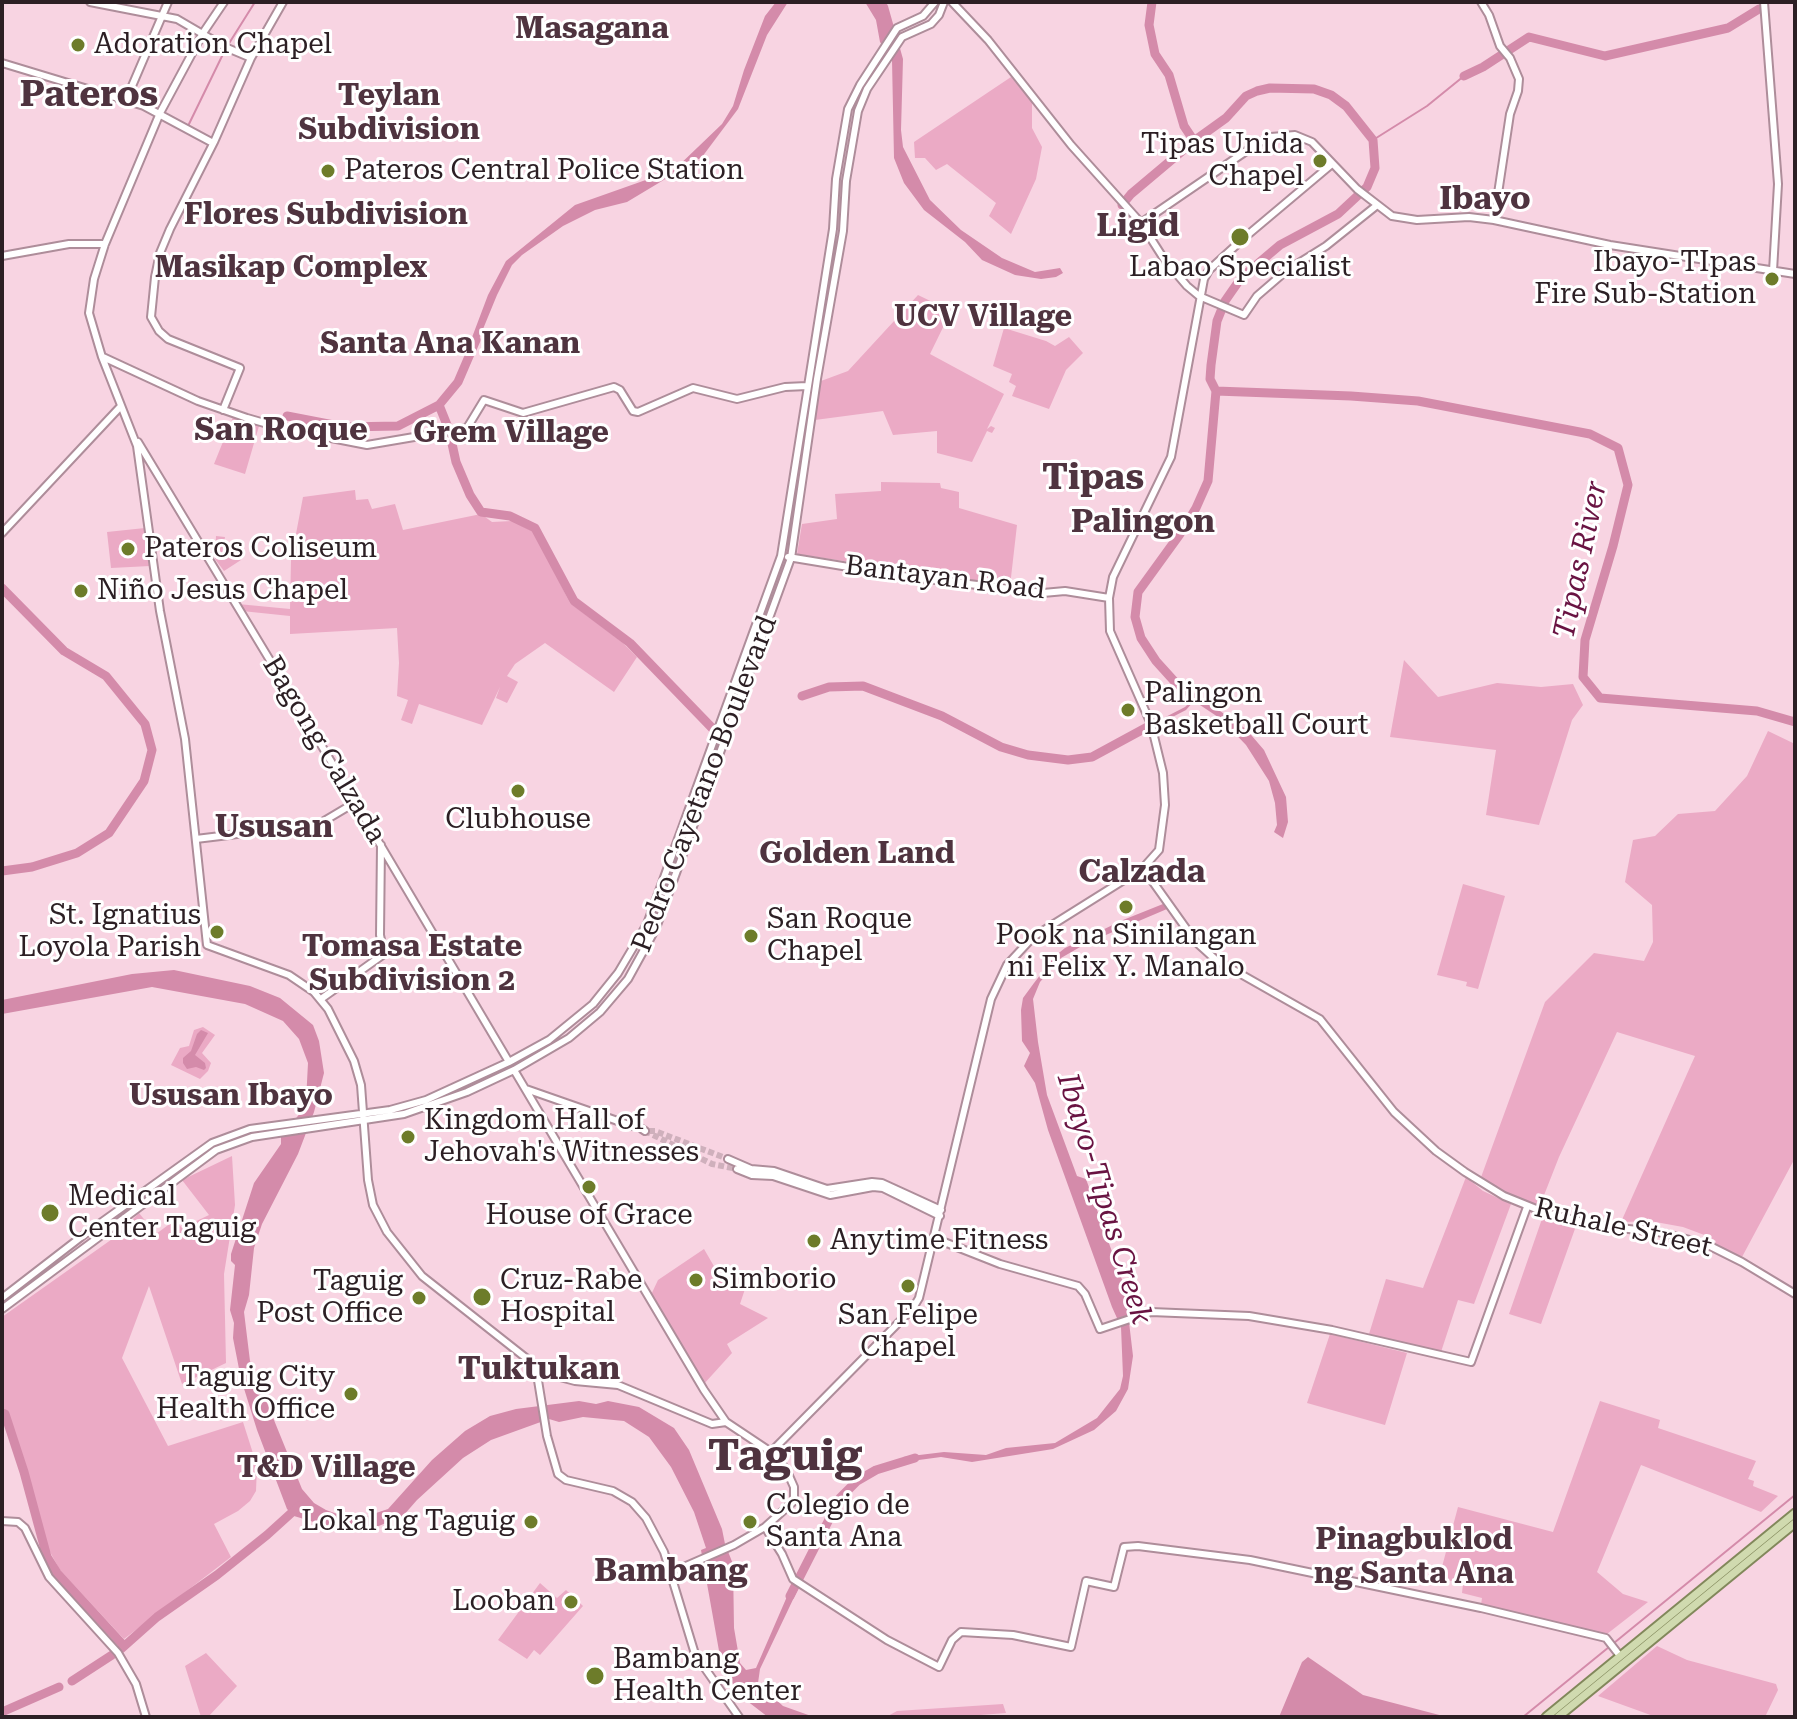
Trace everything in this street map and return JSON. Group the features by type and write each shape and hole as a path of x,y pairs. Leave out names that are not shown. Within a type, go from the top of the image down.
{"main road":[{"path":"90,2 177,19 251,58"},
{"path":"126,100 168,2"},
{"path":"224,2 203,33 160,113 105,244 94,279 89,313 102,357 136,439 160,611 185,739 209,947 289,975 321,999 354,1061 361,1085 370,1193 375,1212 422,1276 536,1368 565,1379 629,1388 714,1425 726,1422"},
{"path":"223,410 240,368 168,339 151,317 160,253 251,58 283,2"},
{"name":"Pedro Cayetano Boulevard","path":"2,1298 67,1248 192,1161 226,1145 265,1134 364,1117 426,1100 509,1062 558,1034 593,1004 618,973 638,942 658,894 781,556 833,229 836,179 846,116 860,85 896,30 923,16 935,2"},
{"name":"Pedro Cayetano Boulevard","path":"364,1117 404,1114 430,1106 514,1070 569,1038 600,1012 628,979 656,928 791,558 817,379 843,231 854,125 867,89 902,37 931,24 944,2"},
{"path":"952,2 988,40 1071,145 1141,223 1164,259 1199,296 1244,315 1257,296 1286,271 1326,246 1376,206"},
{"path":"1481,2 1518,76 1518,91 1510,114 1494,220"},
{"path":"1764,2 1778,184 1773,271"},
{"path":"2,63 126,100 160,113 213,143"},
{"path":"1141,223 1258,143 1271,137 1295,135 1312,142 1357,189 1392,216 1405,219 1469,217 1494,220 1610,245 1795,274"},
{"path":"771,1452 913,1308 921,1292 991,999 1002,974 1033,937 1143,868 1161,846 1164,780 1151,724 1110,631 1109,598 1118,563 1171,457 1199,296 1209,270 1332,164"},
{"path":"2,256 69,244 105,244"},
{"path":"102,357 223,410 285,429 367,445 467,428 484,400 523,413 614,387 620,390 633,411 638,412 693,388 737,399 785,387 806,386 817,379"},
{"path":"2,533 121,406"},
{"name":"Bagong Calzada","path":"136,439 509,1062"},
{"name":"Bantayan Road","path":"781,556 903,576 1109,598"},
{"path":"196,839 319,824 356,802"},
{"path":"321,999 384,954 380,935 381,845"},
{"name":"Ruhale Street","path":"1143,868 1195,941 1216,960 1326,1025 1394,1112 1436,1151 1486,1186 1527,1207 1599,1226 1693,1239 1730,1255 1795,1294"},
{"path":"501,1066 504,1074"},
{"path":"514,1070 704,1390 726,1422 771,1452 786,1469 795,1493 794,1501 765,1527 734,1545 674,1570"},
{"path":"525,1089 632,1126"},
{"name":"Pedro Cayetano Boulevard","path":"2,1309 73,1256 212,1143 237,1132 272,1126 319,1124"},
{"path":"728,1159 751,1169 774,1171 824,1189 882,1183 940,1213"},
{"path":"737,1169 752,1175 773,1176 830,1195 883,1188 940,1213"},
{"path":"934,1238 1000,1264 1078,1286 1085,1294 1100,1329 1142,1314 1162,1312 1249,1316 1332,1330 1471,1362 1527,1207"},
{"path":"67,1248 73,1256"},
{"path":"536,1368 560,1477 606,1488 632,1502 652,1526 674,1570 695,1654 739,1717"},
{"path":"1546,1717 1618,1652 1795,1513"},
{"path":"2,1521 22,1524 49,1577 113,1647 133,1677 146,1717"},
{"path":"1558,1717 1795,1523"},
{"path":"765,1527 793,1579 887,1640 939,1667 952,1640 961,1632 1013,1635 1071,1647 1086,1581 1114,1587 1124,1547 1143,1546 1253,1561 1466,1604 1606,1638 1618,1652"}],"shaded area":[{"path":"776,2 788,2 767,35 738,109 702,157 627,202 595,210 563,226 522,255 512,265 497,295 474,351 468,348 488,295 506,261 575,205 674,170 722,124 733,106 765,16"},
{"path":"865,2 886,2 888,6 903,59 903,147 930,200 961,230 1002,258 1035,272 1060,268 1063,273 1041,279 1015,275 982,260 965,242 924,210 904,183 894,158 892,60 880,42 876,20"},
{"path":"1011,77 1032,102 1032,128 1042,147 1036,179 1011,234 989,216 996,203 947,164 936,170 925,158 915,158 914,142"},
{"path":"918,295 951,311 930,354 1004,394 987,429 991,426 995,428 992,433 987,431 972,462 937,453 937,431 893,435 883,411 815,420 821,381 848,371"},
{"path":"1004,328 1055,346 1069,337 1083,353 1066,370 1049,409 1012,396 1016,386 1009,382 1012,374 993,366"},
{"path":"233,417 259,426 245,474 214,464"},
{"path":"881,482 940,483 941,488 959,492 959,508 1017,525 1010,586 797,554 802,524 837,519 835,494 881,491"},
{"path":"355,490 356,500 368,499 372,509 395,504 403,530 481,514 492,522 512,521 534,532 570,603 637,657 614,692 545,643 515,664 507,676 518,682 507,703 496,698 500,687 482,725 419,704 412,724 401,720 408,700 397,696 397,628 290,634 290,616 242,611 238,604 290,609 291,560 303,497"},
{"name":"Pateros Coliseum","path":"145,528 150,566 111,568 107,532"},
{"path":"216,536 225,537 222,553 234,549 241,560 224,571 215,559"},
{"path":"1404,660 1438,697 1497,683 1541,687 1573,684 1583,705 1572,720 1539,825 1486,815 1496,750 1390,737"},
{"path":"1181,684 1246,729 1264,750 1286,797 1288,822 1283,838 1274,832 1277,825 1275,803 1269,781 1246,745 1221,719 1194,701 1186,710 1153,727 1152,724 1185,707 1192,700 1178,687"},
{"path":"1768,731 1795,744 1795,1158 1742,1257 1715,1244 1716,1241 1707,1236 1683,1227 1650,1221 1621,1222 1695,1056 1617,1032 1539,1208 1480,1180 1545,1002 1594,953 1644,961 1653,942 1652,905 1625,882 1633,840 1655,836 1678,814 1715,811 1747,776"},
{"path":"1463,884 1505,896 1478,989 1466,986 1467,982 1437,975"},
{"path":"1163,904 1167,909 1087,943 1061,958 1040,982 1033,999 1047,1095 1077,1176 1086,1179 1125,1288 1133,1356 1128,1389 1116,1411 1094,1430 1053,1449 972,1462 941,1457 904,1462 903,1457 944,1452 986,1455 1006,1448 1055,1443 1097,1418 1120,1389 1123,1376 1121,1327 1048,1130 1035,1083 1024,1066 1030,1053 1022,1041 1021,1010 1023,998 1055,956 1065,948"},
{"path":"174,970 250,986 280,998 313,1025 319,1041 324,1073 314,1112 298,1154 262,1224 254,1248 244,1312 250,1361 302,1489 314,1503 326,1510 351,1519 361,1518 388,1509 432,1460 465,1431 490,1416 516,1409 579,1401 596,1404 608,1401 639,1407 674,1428 689,1450 722,1529 733,1564 734,1628 740,1663 746,1670 756,1668 792,1585 798,1589 760,1669 758,1683 783,1706 814,1717 768,1717 738,1694 721,1662 701,1550 706,1548 694,1512 671,1467 649,1437 624,1421 583,1417 559,1422 549,1419 491,1440 463,1458 403,1516 369,1530 340,1530 294,1516 287,1509 241,1379 230,1310 235,1265 231,1254 254,1183 306,1101 308,1063 299,1039 283,1021 245,1004 152,987 2,1014 2,1000 132,974"},
{"path":"203,1027 215,1035 202,1053 211,1063 200,1079 171,1065 180,1048 189,1046 194,1030"},
{"path":"201,1030 208,1033 195,1055 205,1063 206,1068 187,1069 183,1058 191,1051"},
{"path":"232,1156 235,1205 224,1274 226,1363 182,1384 149,1286 122,1358 168,1446 243,1422 257,1466 256,1491 238,1511 214,1524 231,1557 124,1639 60,1570 45,1543 22,1454 7,1412 2,1410 2,1317 115,1237 139,1213 156,1234 175,1220 182,1228 209,1215 182,1180"},
{"path":"1466,1177 1483,1191 1511,1204 1474,1304 1458,1300 1441,1352 1369,1334 1386,1279 1423,1288"},
{"path":"1543,1216 1576,1226 1541,1324 1509,1314"},
{"path":"704,1249 726,1287 732,1284 745,1289 740,1304 768,1318 727,1344 732,1353 703,1385 650,1297 658,1280"},
{"path":"1330,1334 1407,1353 1385,1425 1307,1403"},
{"path":"1600,1401 1660,1420 1658,1428 1756,1461 1748,1479 1754,1481 1753,1486 1778,1496 1761,1512 1641,1465 1597,1572 1623,1594 1648,1602 1607,1634 1481,1605 1482,1598 1462,1593 1463,1584 1439,1578 1458,1507 1553,1532"},
{"path":"540,1583 557,1598 566,1590 583,1606 540,1655 534,1650 527,1659 498,1640"},
{"path":"1657,1646 1687,1660 1776,1684 1778,1690 1765,1717 1656,1717 1598,1696"},
{"path":"206,1653 237,1686 208,1717 201,1717 185,1666"},
{"path":"1308,1657 1363,1695 1447,1717 1279,1717 1302,1662"},
{"path":"1003,1704 1006,1713 886,1717 897,1711"}],"waterway":[{"path":"228,45 255,2"},
{"path":"1152,2 1149,25 1155,54 1169,75 1184,126 1194,141 1226,118 1246,96 1257,91 1270,88 1314,89 1331,95 1346,106 1373,140 1375,168 1367,187 1338,214 1280,245 1241,278 1225,301 1217,321 1210,379 1216,391 1208,481 1180,534 1138,592 1135,617 1141,638 1156,661 1188,692"},
{"path":"1464,76 1529,37 1605,56 1728,28 1759,9"},
{"path":"188,126 225,50"},
{"path":"1373,140 1427,106 1464,76"},
{"path":"1122,205 1194,141"},
{"path":"287,416 344,427 398,426 439,405 458,382 476,340"},
{"name":"Tipas River","path":"1216,391 1418,401 1590,434 1618,448 1628,485 1585,640 1583,677 1600,698 1757,711 1795,722"},
{"path":"439,405 449,430 456,462 481,512 510,516 535,528 574,601 630,643 714,730"},
{"path":"2,588 64,651 106,676 145,724 152,750 144,781 109,833 77,853 32,867 2,871"},
{"path":"802,696 829,687 863,686 942,716 1001,747 1028,755 1068,760 1092,757 1151,725"},
{"path":"2,1413 5,1414 24,1472 47,1557 57,1573 124,1646"},
{"name":"Ibayo-Tipas Creek","path":"790,1596 840,1498 857,1481 876,1470 915,1458"},
{"path":"1614,1643 1795,1495"},
{"path":"121,1649 157,1617 267,1535 299,1506"},
{"path":"1523,1717 1609,1647"},
{"path":"72,1681 112,1655"},
{"path":"2,1712 59,1687"}],"tunnel":[{"path":"645,1131 712,1164 737,1169"},
{"path":"649,1131 728,1159"}],"place":[{"name":"Adoration Chapel","path":"78,45"},
{"name":"Tipas Unida Chapel","path":"1320,161"},
{"name":"Pateros Central Police Station","path":"328,171"},
{"name":"Labao Specialist","path":"1240,237"},
{"name":"Ibayo-TIpas Fire Sub-Station","path":"1772,279"},
{"name":"Pateros Coliseum","path":"128,549"},
{"name":"Niño Jesus Chapel","path":"81,591"},
{"name":"Palingon Basketball Court","path":"1128,710"},
{"name":"Clubhouse","path":"518,791"},
{"name":"Pook na Sinilangan ni Felix Y. Manalo","path":"1126,907"},
{"name":"St. Ignatius Loyola Parish","path":"217,932"},
{"name":"San Roque Chapel","path":"751,936"},
{"name":"Kingdom Hall of Jehovah's Witnesses","path":"408,1137"},
{"name":"House of Grace","path":"589,1187"},
{"name":"Medical Center Taguig","path":"50,1213"},
{"name":"Anytime Fitness","path":"814,1241"},
{"name":"Simborio","path":"696,1280"},
{"name":"San Felipe Chapel","path":"908,1286"},
{"name":"Cruz-Rabe Hospital","path":"482,1297"},
{"name":"Taguig Post Office","path":"419,1298"},
{"name":"Taguig City Health Office","path":"351,1394"},
{"name":"Lokal ng Taguig","path":"531,1522"},
{"name":"Colegio de Santa Ana","path":"750,1522"},
{"name":"Looban","path":"571,1602"},
{"name":"Bambang Health Center","path":"595,1676"}],"district":[{"name":"Masagana","path":"592,29"},
{"name":"Pateros","path":"89,95"},
{"name":"Teylan Subdivision","path":"389,113"},
{"name":"Ibayo","path":"1485,200"},
{"name":"Flores Subdivision","path":"326,215"},
{"name":"Ligid","path":"1138,227"},
{"name":"Masikap Complex","path":"291,268"},
{"name":"UCV Village","path":"983,317"},
{"name":"Santa Ana Kanan","path":"450,344"},
{"name":"San Roque","path":"281,431"},
{"name":"Grem Village","path":"511,433"},
{"name":"Tipas","path":"1093,478"},
{"name":"Palingon","path":"1143,523"},
{"name":"Ususan","path":"274,828"},
{"name":"Golden Land","path":"857,854"},
{"name":"Calzada","path":"1142,873"},
{"name":"Tomasa Estate Subdivision 2","path":"412,964"},
{"name":"Ususan Ibayo","path":"231,1096"},
{"name":"Tuktukan","path":"539,1370"},
{"name":"Taguig","path":"785,1457"},
{"name":"T&D Village","path":"326,1468"},
{"name":"Pinagbuklod ng Santa Ana","path":"1414,1557"},
{"name":"Bambang","path":"671,1572"}]}
